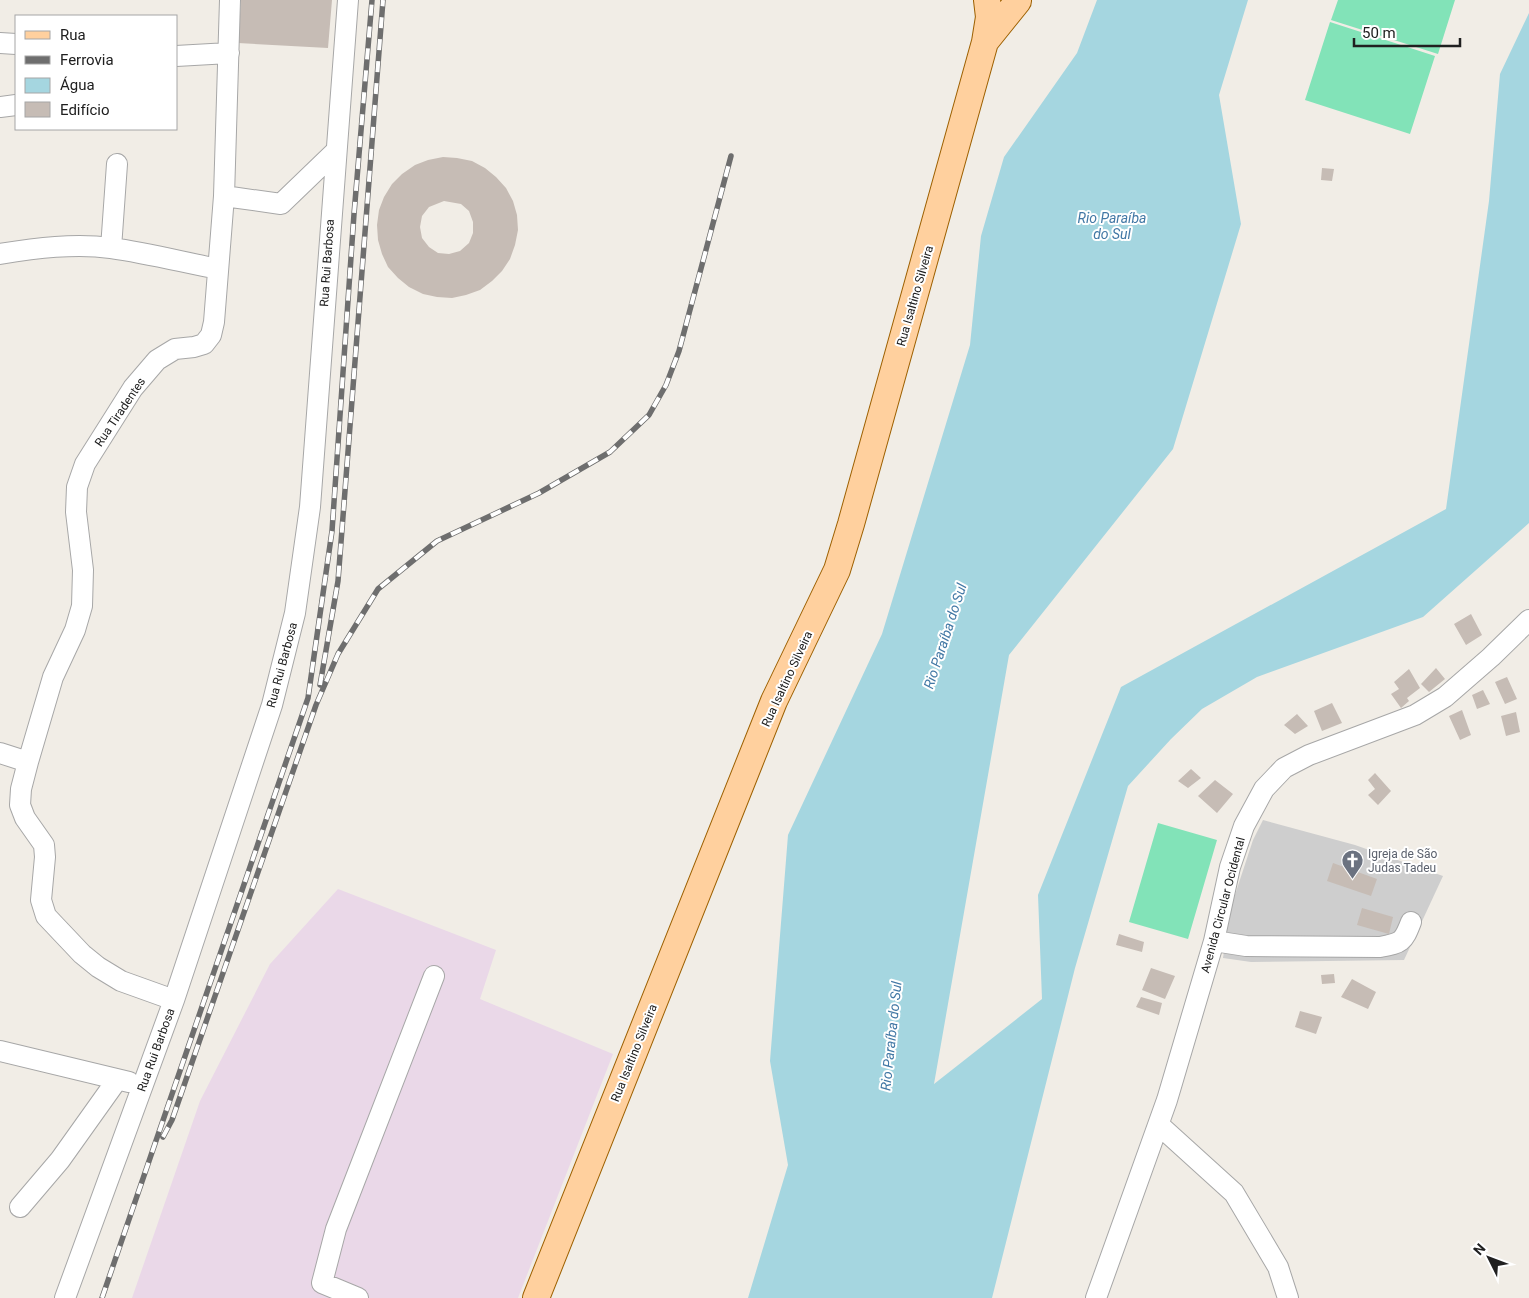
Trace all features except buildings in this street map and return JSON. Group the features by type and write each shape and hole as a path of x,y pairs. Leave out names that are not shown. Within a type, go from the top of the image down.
{"main road":[{"name":"Rua Isaltino Silveira","path":"536,1298 774,701 837,570 852,524 985,42 989,17 987,0"},
{"path":"985,42 1012,0"}],"street":[{"name":"Rua Tiradentes","path":"174,1000 121,981 98,967 82,954 46,916 41,900 45,857 44,845 25,818 20,805 21,789 53,676 75,630 82,606 83,570 76,512 77,487 85,464 133,388 158,360 175,349 204,344 211,335 214,322 224,196 230,53 230,0"},
{"name":"Rua Rui Barbosa","path":"65,1298 174,1000 272,705 295,613 310,507 335,152 348,0"},
{"path":"0,43 15,44"},
{"path":"178,56 230,53"},
{"path":"0,107 15,106"},
{"path":"224,196 281,204 335,152"},
{"path":"111,248 117,164"},
{"path":"0,254 34,248 90,246 111,248 218,269"},
{"name":"Avenida Circular Ocidental","path":"1096,1298 1158,1125 1214,942 1230,867 1244,826 1264,789 1284,768 1309,755 1415,715 1430,706 1452,691 1529,620"},
{"path":"0,753 28,762"},
{"path":"1214,942 1246,946 1380,947 1398,944 1405,937 1411,922"},
{"path":"358,1298 319,1291 336,1228 434,976"},
{"path":"0,1051 143,1085"},
{"path":"20,1207 60,1160 117,1080"},
{"path":"1158,1125 1234,1192 1278,1268 1288,1298"}],"shaded area":[{"name":"Igreja de São Judas Tadeu","path":"1263,820 1355,845 1443,876 1404,960 1251,962 1223,958 1230,910 1253,840"},
{"path":"338,889 496,950 480,999 613,1054 518,1298 132,1298 200,1101 270,964"}],"green space":[{"path":"1338,0 1455,0 1438,54 1331,20"},
{"path":"1330,22 1435,56 1410,134 1305,100"},
{"path":"1158,823 1217,840 1188,939 1129,922"}],"water":[{"name":"Rio Paraíba do Sul","path":"1097,0 1248,0 1219,95 1241,224 1173,449 1009,655 934,1084 1042,999 1038,895 1121,687 1446,509 1489,201 1500,74 1529,13 1529,523 1423,617 1257,677 1202,709 1171,739 1128,786 1075,968 992,1298 748,1298 788,1165 770,1061 788,835 882,634 970,345 981,236 1004,157 1077,53"}],"railway":[{"path":"102,1298 308,698 332,531 354,214 372,0"},
{"path":"320,685 338,581 383,0"},
{"path":"163,1137 172,1120 316,705 338,654 378,589 437,541 539,493 610,452 649,415 666,385 679,351 731,156"}],"place":[{"name":"Igreja de São Judas Tadeu","path":"1352,880"}]}
